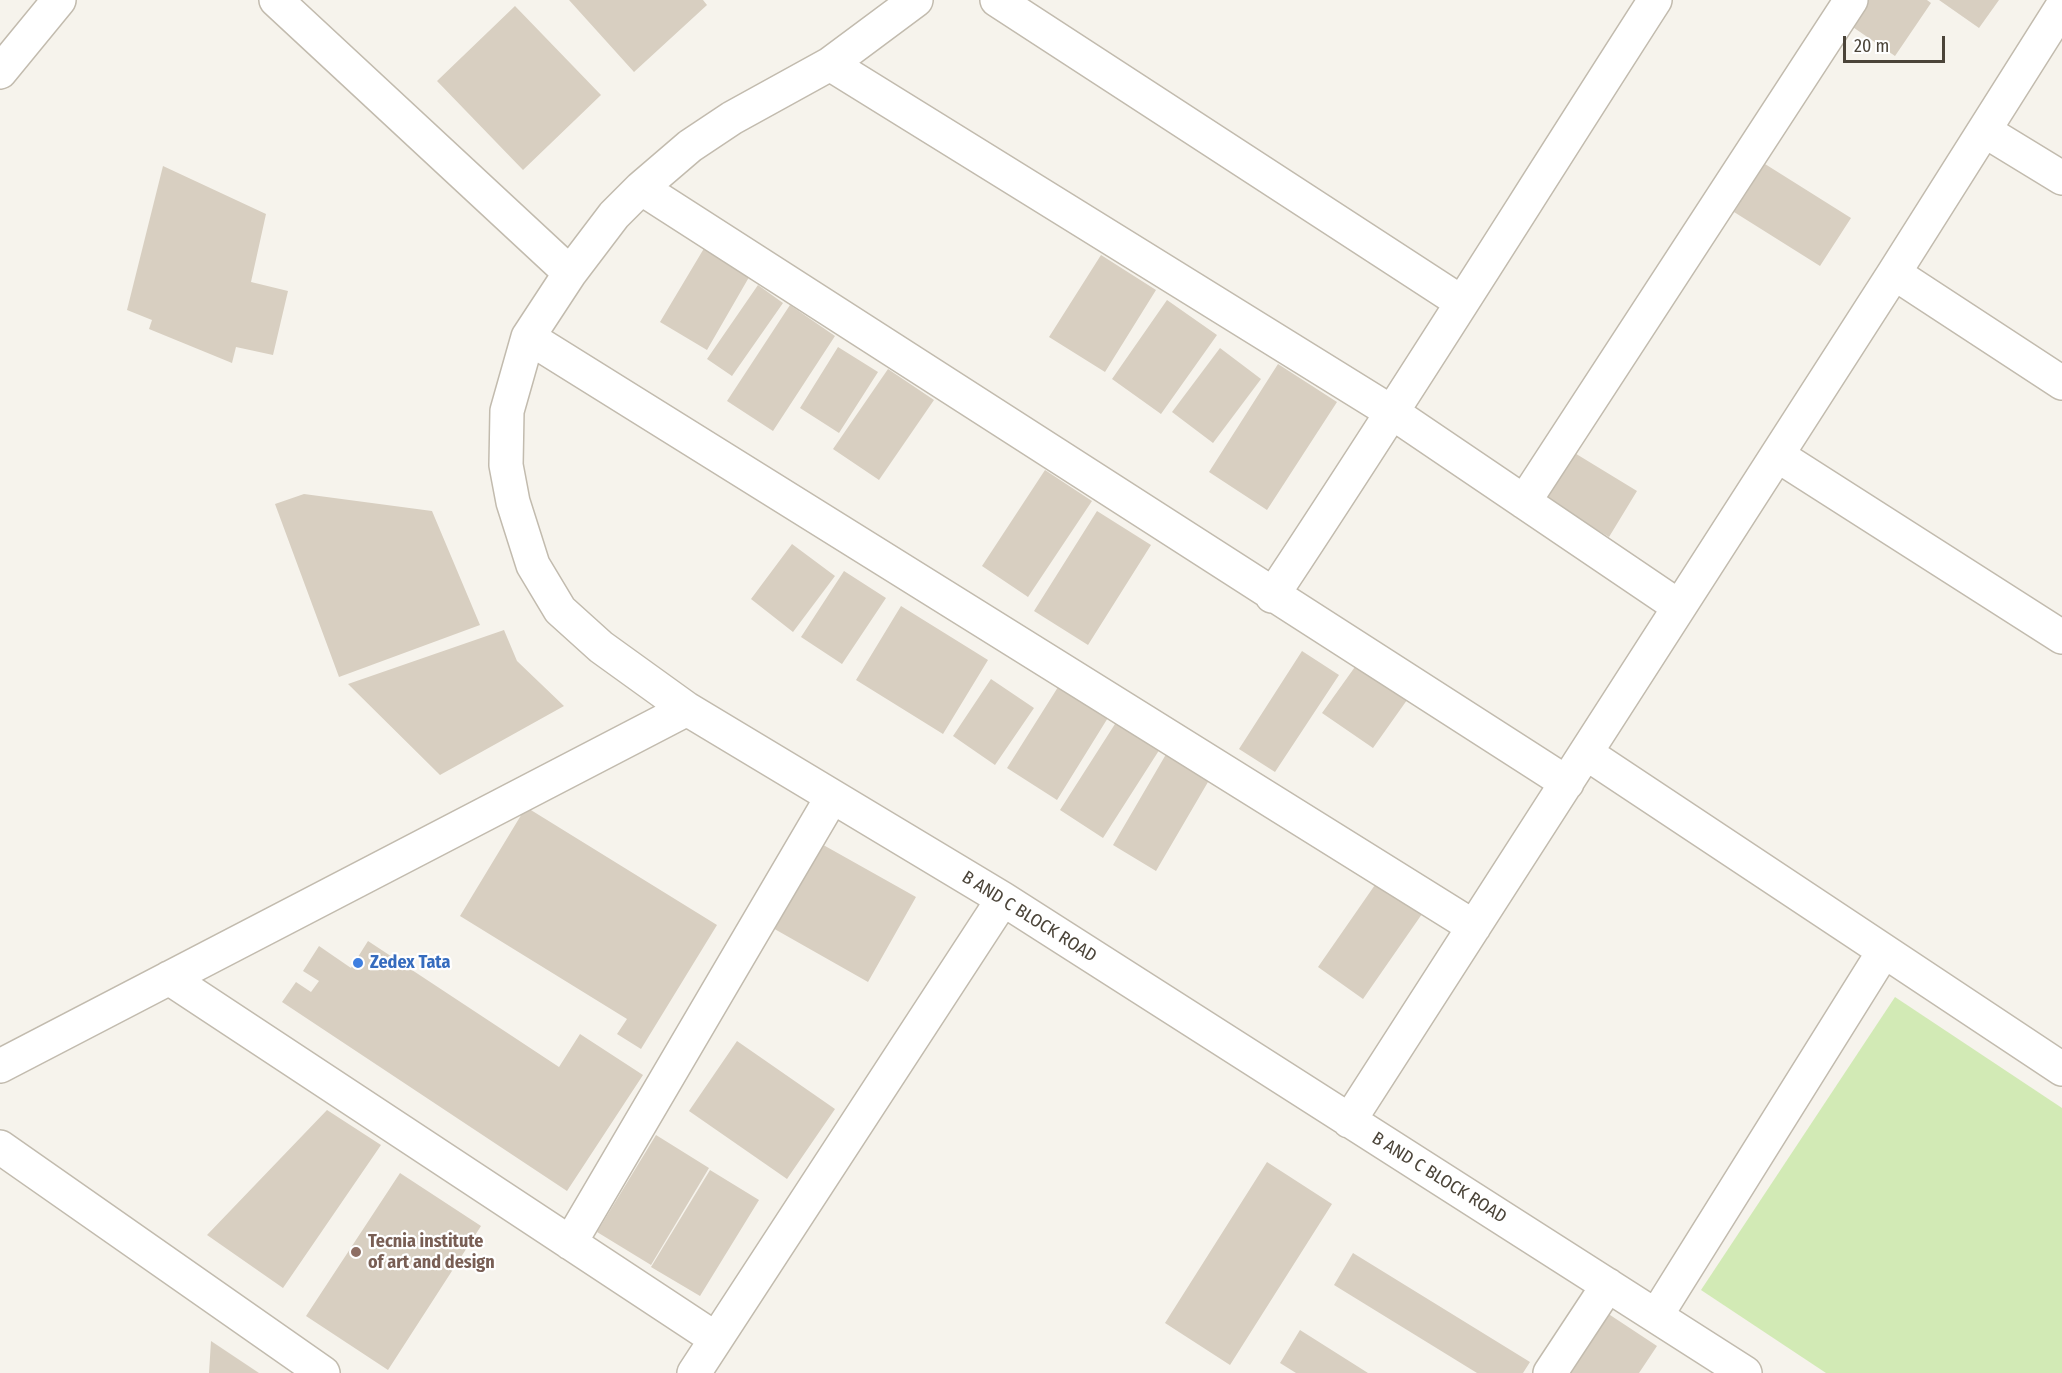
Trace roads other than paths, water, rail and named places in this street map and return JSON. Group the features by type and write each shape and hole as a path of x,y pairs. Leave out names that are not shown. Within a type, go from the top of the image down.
{"street":[{"path":"0,72 60,0"},
{"path":"276,0 570,273"},
{"name":"B AND C BLOCK ROAD","path":"916,0 830,64 732,118 690,146 641,188 614,215 570,273 528,337 507,411 506,465 513,502 533,565 560,610 601,647 687,709 1004,899 1745,1373"},
{"path":"997,0 1461,302"},
{"path":"1272,596 1393,414 1461,302 1655,0"},
{"path":"1524,502 1851,0"},
{"path":"1349,1121 1985,131 2062,7"},
{"path":"830,64 1393,414 1678,606"},
{"path":"1985,131 2062,178"},
{"path":"641,188 1272,596 1567,783"},
{"path":"1894,273 2062,383"},
{"path":"528,337 1474,927"},
{"path":"1777,455 2062,637"},
{"path":"0,1066 687,709"},
{"path":"1586,753 2062,1069"},
{"path":"570,1243 832,796"},
{"path":"694,1373 1004,899"},
{"path":"1656,1316 1884,951"},
{"path":"168,978 716,1339"},
{"path":"0,1147 323,1373"},
{"path":"1550,1373 1608,1285"}],"place":[{"name":"Zedex Tata","path":"358,963"},
{"name":"Tecnia institute of art and design","path":"356,1252"}]}
